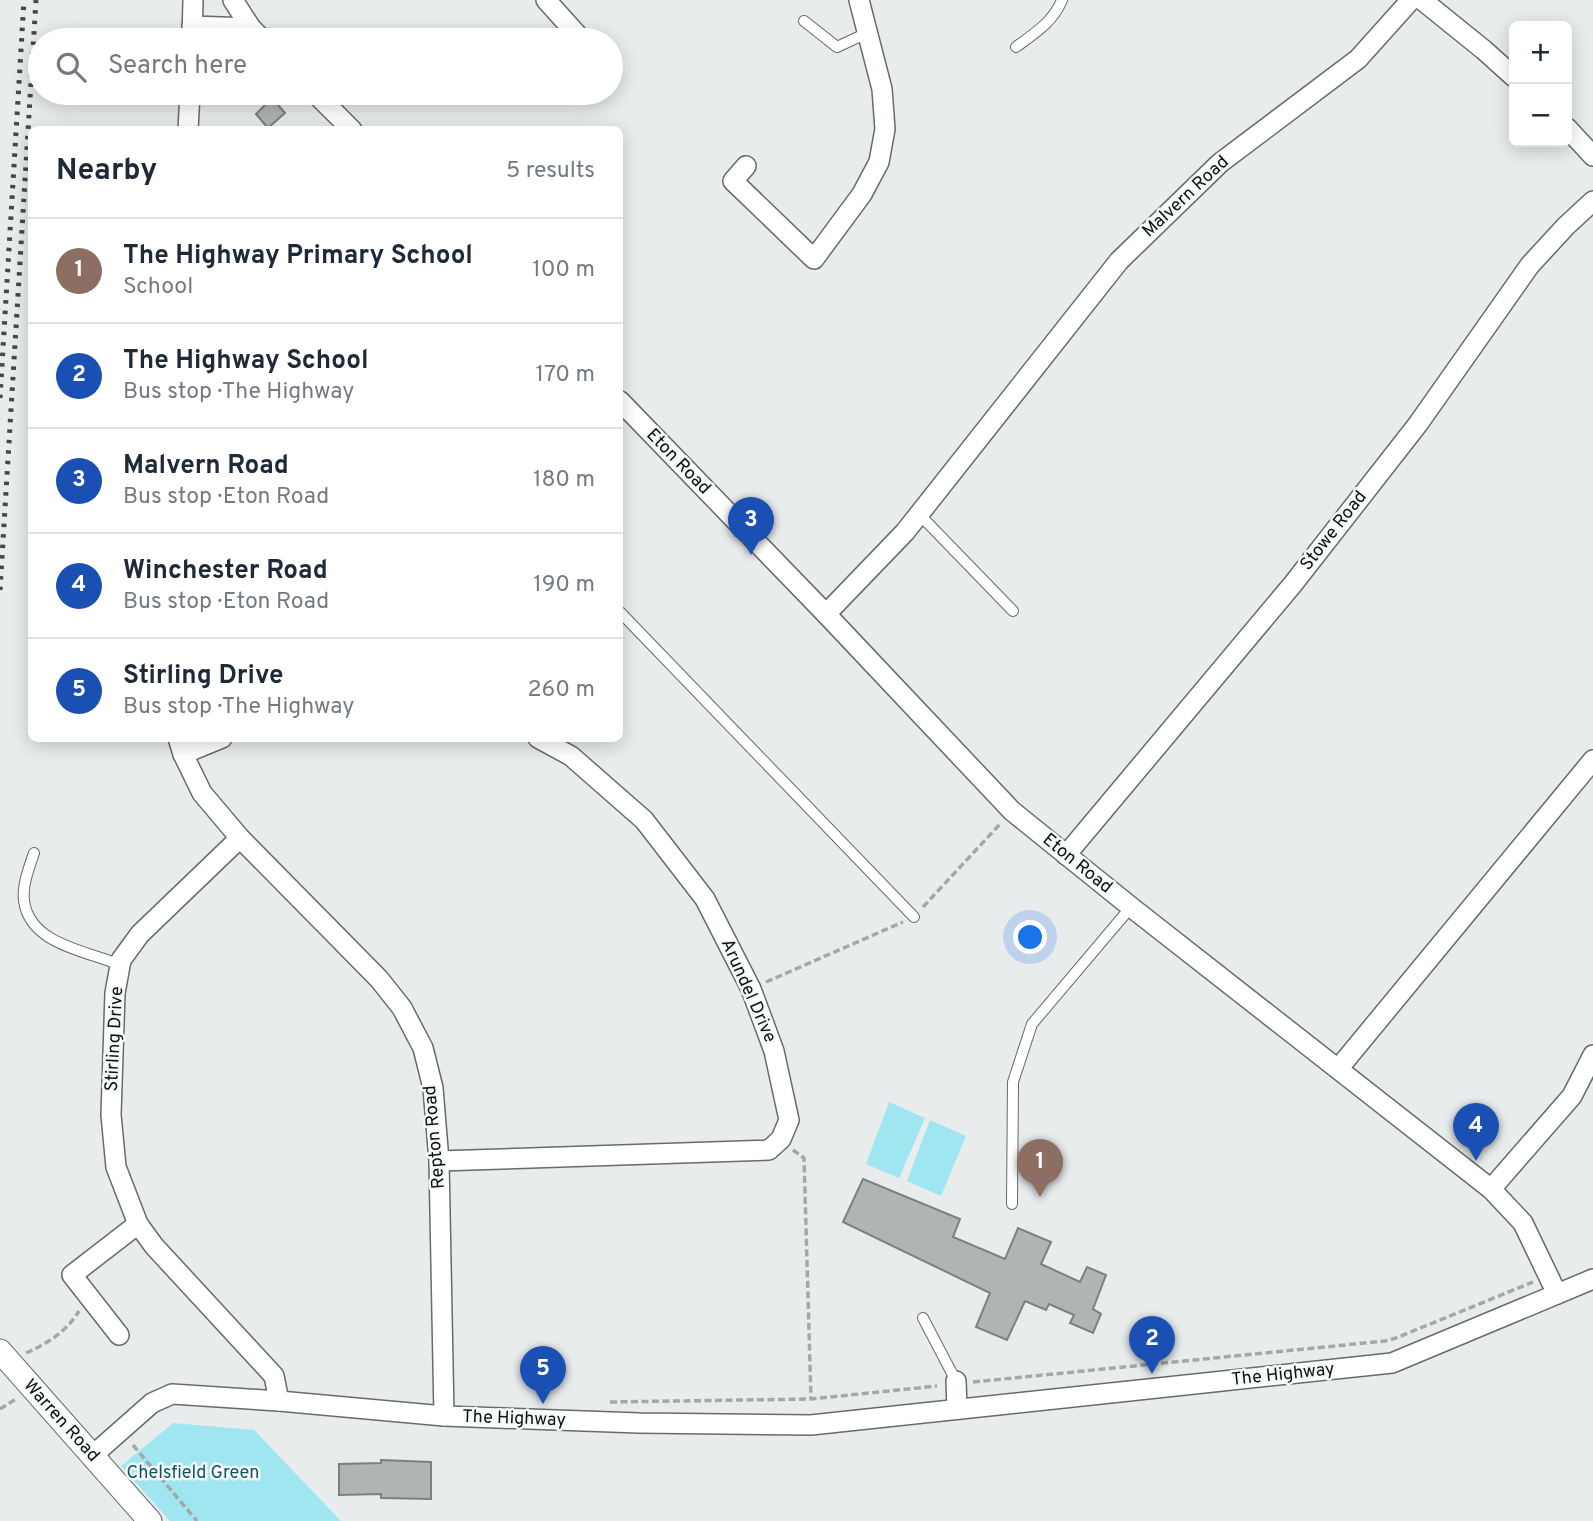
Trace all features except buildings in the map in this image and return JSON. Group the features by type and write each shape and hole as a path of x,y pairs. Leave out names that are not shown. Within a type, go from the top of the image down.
{"street":[{"path":"192,28 193,0"},
{"path":"233,0 253,28"},
{"path":"546,0 571,28"},
{"path":"746,166 733,181 814,259 862,194 878,162 885,129 882,89 859,0"},
{"name":"Malvern Road","path":"826,614 905,532 1119,261 1220,163 1358,60 1411,0"},
{"path":"1422,0 1509,72"},
{"path":"188,126 189,105"},
{"path":"328,105 348,126"},
{"path":"1572,132 1591,149"},
{"name":"Stowe Road","path":"1066,855 1301,574 1418,424 1530,265 1593,201"},
{"name":"Eton Road","path":"623,404 1012,811 1491,1189 1522,1223 1553,1285"},
{"path":"180,746 201,742"},
{"name":"Arundel Drive","path":"545,742 571,756 645,820 705,899 751,989 774,1051 789,1120 781,1139"},
{"name":"Repton Road","path":"180,746 202,793 240,838 379,979 402,1008 423,1048 433,1088 439,1161 444,1416"},
{"path":"1338,1069 1593,760"},
{"name":"Stirling Drive","path":"240,838 139,934 121,960 115,993 111,1115 116,1167 138,1224 154,1246 274,1376 279,1401"},
{"path":"1491,1189 1572,1096 1593,1055"},
{"path":"439,1161 769,1150 781,1139"},
{"path":"119,1335 72,1275 138,1224"},
{"name":"The Highway","path":"92,1456 152,1403 172,1394 444,1416 811,1425 1392,1363 1553,1285 1593,1279"},
{"name":"Warren Road","path":"4,1356 150,1521"},
{"path":"956,1382 957,1409"}],"lane":[{"path":"1016,47 1044,27 1058,10 1062,0"},
{"path":"804,21 837,47 867,33"},
{"path":"919,514 1013,611"},
{"path":"623,615 914,917"},
{"path":"34,853 26,880 24,901 34,924 59,944 120,965"},
{"path":"1012,1204 1013,1082 1032,1024 1131,907"},
{"path":"923,1318 956,1382"}],"path":[{"path":"781,1139 804,1158 811,1399"},
{"path":"599,1402 811,1399 956,1382 1385,1341 1553,1285"},
{"path":"4,1356 45,1345 73,1321 89,1296"},
{"path":"121,1432 197,1521"}],"green space":[{"path":"889,1102 925,1118 899,1178 866,1164"},
{"path":"930,1120 966,1136 941,1196 907,1181"},
{"name":"Chelsfield Green","path":"173,1423 254,1430 341,1521 170,1521 121,1466"}],"railway":[{"path":"0,398 24,0"},
{"path":"34,28 36,0"},
{"path":"28,126 30,105"},
{"path":"0,590 28,131"}],"place":[{"name":"Malvern Road","path":"751,555"},
{"name":"Winchester Road","path":"1476,1161"},
{"name":"The Highway Primary School","path":"1040,1197"},
{"name":"The Highway School","path":"1152,1374"},
{"name":"Stirling Drive","path":"543,1404"}]}
